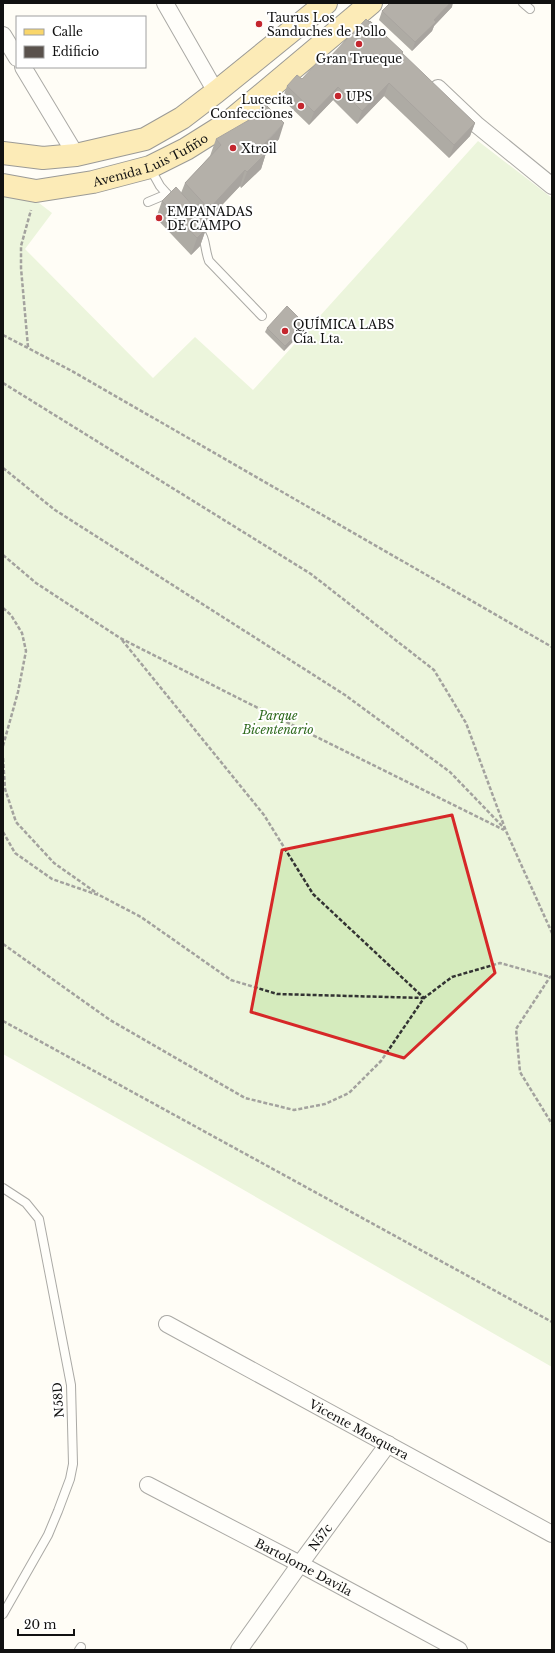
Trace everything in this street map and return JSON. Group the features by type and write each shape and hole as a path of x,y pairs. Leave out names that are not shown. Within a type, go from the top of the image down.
{"main road":[{"name":"Avenida Luis Tufiño","path":"3,153 43,158 76,155 145,139 182,118 276,45 326,3"},
{"name":"Avenida Luis Tufiño","path":"3,185 36,191 92,182 150,167 186,149 229,122 366,13"},
{"path":"276,45 295,68"}],"street":[{"path":"165,3 216,92"},
{"path":"3,35 16,56"},
{"path":"23,68 76,155"},
{"path":"427,78 477,125 552,186"},
{"name":"Vicente Mosquera","path":"167,1324 552,1534"},
{"name":"N57c","path":"239,1650 388,1444"},
{"name":"Bartolome Davila","path":"148,1485 300,1564 433,1644 459,1650"}],"lane":[{"path":"523,3 530,9"},
{"path":"150,167 167,194 182,210"},
{"path":"148,202 167,194"},
{"path":"192,221 202,232 205,239 206,254 209,261 262,316"},
{"name":"N58D","path":"3,1188 26,1203 39,1219 70,1385 73,1464 70,1479 48,1535 3,1614"}],"path":[{"path":"28,348 20,268 21,246 36,191"},
{"path":"3,334 70,370 552,647"},
{"path":"3,383 311,574 434,670 466,723 506,831 552,933"},
{"path":"3,468 55,510 345,695 450,772 506,831"},
{"path":"3,555 36,583 120,638 244,702 506,831"},
{"path":"3,608 11,615 22,633 26,651 18,692 3,746"},
{"path":"120,638 264,815 313,894 424,998"},
{"path":"3,758 5,789 16,822 54,863 101,896 141,917 231,980 278,994 424,998"},
{"path":"3,832 15,854 52,879 101,896"},
{"path":"3,944 110,1020 245,1098 294,1110 325,1104 349,1093 381,1061 424,998 452,977 500,964 551,977 516,1029 520,1072 552,1124"},
{"path":"3,1021 552,1322"}],"highlighted area":[{"path":"452,815 495,973 404,1058 251,1012 282,850"}],"green space":[{"name":"Parque Bicentenario","path":"478,141 552,198 552,1367 195,1162 3,1054 3,196 39,203 52,213 25,249 153,378 195,337 253,390"}],"building":[{"path":"390,3 450,3 434,20 436,22 415,42 382,11"},
{"path":"366,19 403,52 402,53 475,123 454,145 389,83 362,111 338,87 314,112 287,86 297,75 302,79 324,55 328,59"},
{"path":"265,104 284,123 261,147 266,153 247,172 245,170 209,209 185,183 221,145 216,139 249,120"},
{"path":"176,187 204,218 206,229 197,238 162,201"},
{"name":"QUÍMICA LABS Cía. Lta.","path":"287,306 306,325 285,346 267,328"}],"place":[{"name":"Taurus Los Sanduches de Pollo","path":"259,24"},
{"name":"Gran Trueque","path":"359,44"},
{"name":"UPS","path":"338,96"},
{"name":"Lucecita Confecciones","path":"301,106"},
{"name":"Xtroil","path":"233,148"},
{"name":"EMPANADAS DE CAMPO","path":"159,218"},
{"name":"QUÍMICA LABS Cía. Lta.","path":"285,331"}]}
